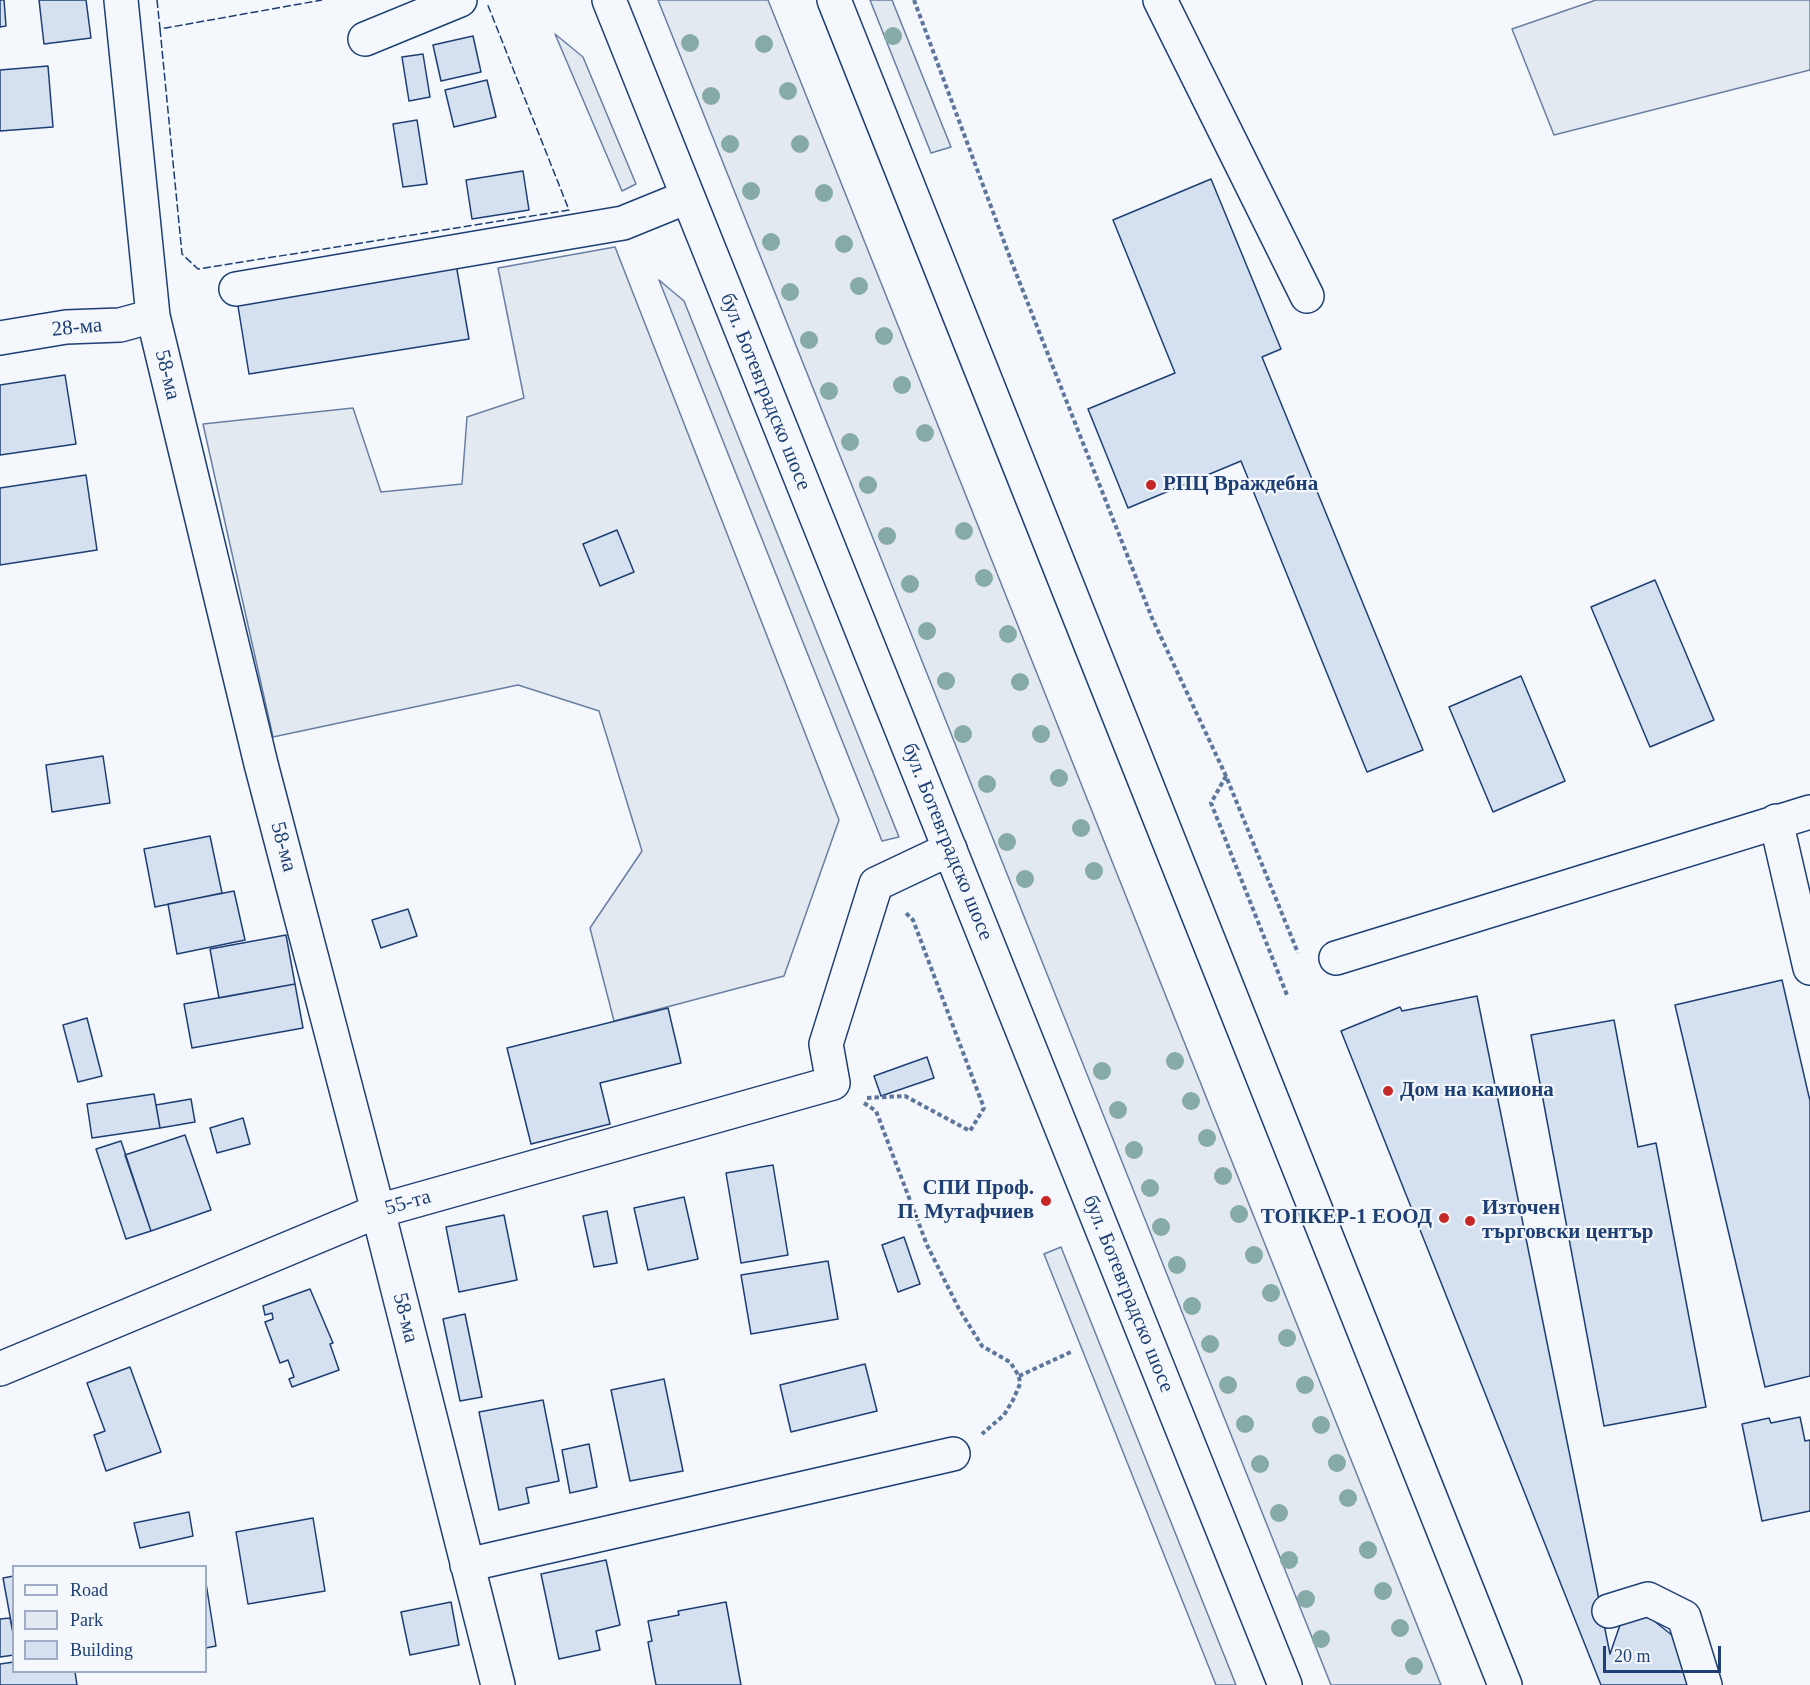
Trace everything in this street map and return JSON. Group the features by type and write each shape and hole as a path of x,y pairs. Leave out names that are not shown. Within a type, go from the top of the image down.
{"street":[{"name":"58-ма","path":"121,0 153,316 261,764 378,1211 498,1685"},
{"path":"365,39 460,0"},
{"name":"бул. Ботевградско шосе","path":"609,0 1285,1685"},
{"path":"834,0 1505,1685"},
{"path":"1160,0 1307,296"},
{"path":"236,289 623,223 687,196"},
{"name":"28-ма","path":"0,338 66,327 120,325 153,316"},
{"path":"1335,958 1810,812"},
{"path":"1776,821 1810,968"},
{"path":"833,1083 826,1044 876,884 950,849"},
{"name":"55-та","path":"0,1369 378,1211 833,1083"},
{"path":"467,1564 952,1454"},
{"path":"1609,1611 1648,1599 1684,1617 1705,1685"}],"path":[{"path":"914,0 1012,262 1152,618 1226,776 1301,960"},
{"path":"1226,776 1211,802 1287,995"},
{"path":"833,1083 869,1099 905,1096 970,1131 984,1108 913,920"},
{"path":"833,1083 876,1111 927,1245 959,1309 982,1346 1010,1362 1016,1368 1019,1376 1018,1393 1004,1415 980,1436 952,1454"},
{"path":"1019,1376 1073,1351"}],"green space":[{"path":"658,0 768,0 1441,1685 1331,1685"},
{"path":"870,0 892,0 951,147 931,153"},
{"path":"1596,0 1810,0 1810,70 1554,135 1512,29"},
{"path":"555,34 583,57 636,184 622,191"},
{"path":"615,247 839,820 784,976 614,1021 590,928 642,851 599,711 518,685 273,737 203,424 353,408 381,492 462,484 467,417 524,398 498,268"},
{"path":"659,280 684,301 899,837 882,841"},
{"path":"1061,1247 1236,1685 1216,1685 1044,1254"}],"building":[{"path":"0,0 4,0 6,26 0,27"},
{"path":"39,0 86,0 91,38 44,44"},
{"path":"473,36 481,72 441,81 433,45"},
{"path":"423,54 430,97 409,101 402,57"},
{"path":"48,66 53,127 0,131 0,70"},
{"path":"487,80 496,117 454,127 445,90"},
{"path":"417,120 427,184 403,187 393,124"},
{"path":"523,171 529,210 472,219 466,180"},
{"name":"РПЦ Враждебна","path":"1211,179 1281,349 1262,357 1423,750 1367,772 1241,461 1128,508 1088,409 1175,373 1113,220"},
{"path":"456,264 469,339 249,374 237,300"},
{"path":"65,375 76,444 0,455 0,385"},
{"path":"86,475 97,550 0,565 0,488"},
{"path":"617,530 634,572 600,586 583,544"},
{"path":"1655,580 1714,720 1650,747 1591,607"},
{"path":"1521,676 1565,781 1493,812 1449,707"},
{"path":"103,756 110,803 52,812 46,765"},
{"path":"210,836 222,893 155,907 144,849"},
{"path":"234,891 245,940 177,954 168,904"},
{"path":"408,909 417,936 381,948 372,920"},
{"path":"286,935 295,984 219,998 210,949"},
{"path":"1782,980 1810,1101 1810,1376 1765,1387 1675,1005"},
{"path":"295,984 303,1028 192,1048 184,1004"},
{"name":"Източен търговски център","path":"1477,996 1610,1654 1621,1622 1643,1612 1673,1636 1699,1685 1601,1685 1341,1031 1400,1007 1402,1011"},
{"path":"668,1008 681,1063 600,1083 610,1124 531,1144 507,1048"},
{"path":"87,1018 102,1076 78,1082 63,1025"},
{"path":"1614,1020 1638,1147 1656,1143 1706,1407 1604,1426 1531,1035"},
{"path":"927,1057 934,1078 881,1096 874,1076"},
{"path":"154,1094 160,1128 92,1138 87,1104"},
{"path":"191,1099 195,1122 160,1128 156,1105"},
{"path":"243,1118 250,1144 217,1153 210,1128"},
{"path":"185,1135 211,1210 151,1231 125,1155"},
{"path":"121,1141 151,1231 126,1239 96,1149"},
{"path":"773,1165 788,1255 741,1263 726,1173"},
{"path":"684,1197 698,1259 648,1270 634,1208"},
{"path":"607,1211 617,1263 594,1267 583,1216"},
{"path":"504,1215 517,1280 459,1292 446,1227"},
{"path":"904,1237 920,1284 898,1292 882,1245"},
{"path":"828,1261 838,1319 751,1334 741,1275"},
{"path":"310,1289 333,1343 330,1344 339,1370 292,1387 289,1379 294,1377 288,1360 280,1363 265,1322 273,1319 272,1313 265,1315 263,1306"},
{"path":"465,1314 482,1397 460,1401 443,1319"},
{"path":"865,1364 877,1411 791,1432 780,1385"},
{"path":"130,1367 161,1452 106,1471 94,1435 105,1431 87,1383"},
{"path":"664,1379 683,1471 630,1481 611,1390"},
{"path":"543,1400 559,1481 526,1488 529,1503 499,1510 479,1412"},
{"path":"1800,1417 1805,1441 1810,1440 1810,1511 1762,1521 1742,1424 1769,1418 1771,1423"},
{"path":"589,1444 597,1487 570,1493 562,1450"},
{"path":"189,1512 193,1536 140,1548 134,1523"},
{"path":"313,1518 325,1591 248,1604 236,1532"},
{"path":"606,1560 620,1625 596,1631 600,1650 559,1659 541,1574"},
{"path":"12,1576 12,1627 3,1578"},
{"path":"207,1589 216,1646 207,1648"},
{"path":"451,1602 459,1645 410,1655 401,1612"},
{"path":"726,1602 741,1685 656,1685 648,1642 652,1641 648,1621 679,1615 678,1611"},
{"path":"10,1618 12,1655 0,1657 0,1619"},
{"path":"12,1662 12,1673 75,1673 77,1685 0,1685 0,1664"}],"fence":[{"path":"157,0 160,29 322,0"},
{"path":"160,29 182,254 198,269 569,210 487,3"}],"place":[{"name":"РПЦ Враждебна","path":"1151,485"},
{"name":"Дом на камиона","path":"1388,1091"},
{"name":"СПИ Проф. П. Мутафчиев","path":"1046,1201"},
{"name":"ТОПКЕР-1 ЕООД","path":"1444,1218"},
{"name":"Източен търговски център","path":"1470,1221"}]}
